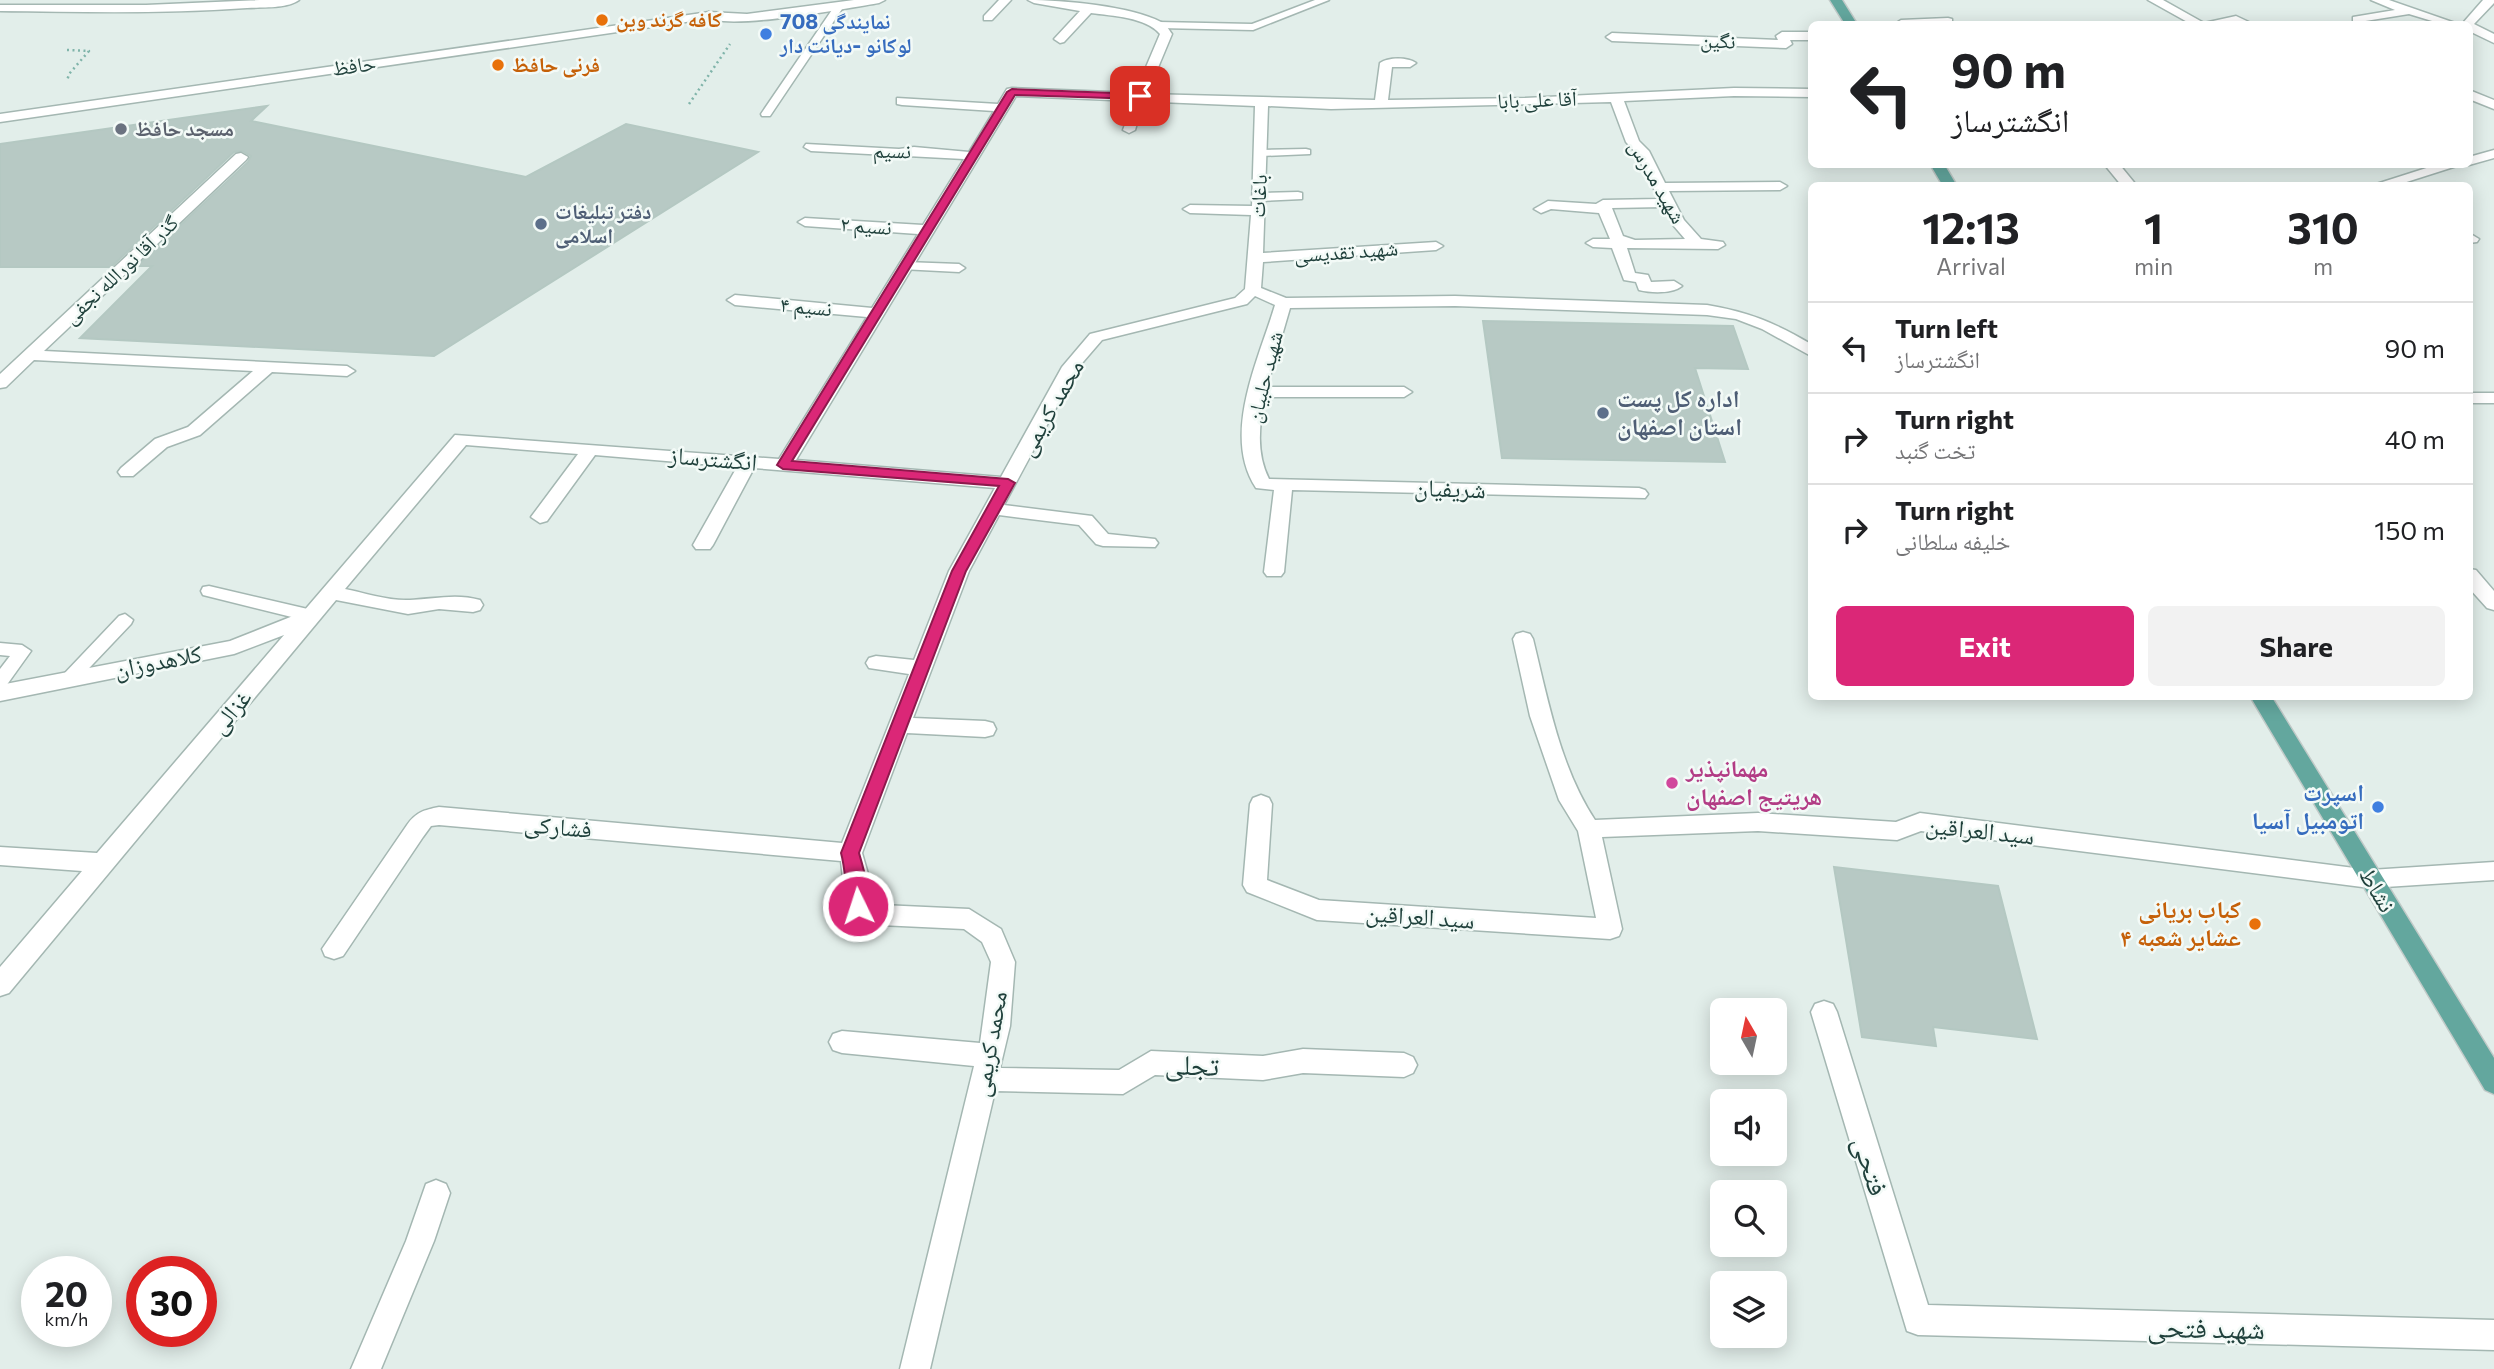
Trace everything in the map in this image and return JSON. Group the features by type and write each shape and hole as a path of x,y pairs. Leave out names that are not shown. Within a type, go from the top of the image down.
{"main road":[{"path":"1836,0 1849,21"},
{"name":"نشاط","path":"2262,700 2494,1082"}],"street":[{"path":"0,8 136,8 260,4 293,0"},
{"name":"حافظ","path":"0,118 709,16 747,18 879,0"},
{"path":"988,18 1004,0"},
{"path":"1034,0 1128,15 1159,25 1166,34 1140,96"},
{"path":"2154,0 2193,21"},
{"path":"2377,0 2443,21"},
{"path":"2471,21 2473,15 2490,0"},
{"name":"حافظ","path":"709,16 743,4"},
{"path":"1060,39 1087,9"},
{"path":"2357,20 2408,10"},
{"path":"2473,27 2494,39"},
{"name":"نگین","path":"1612,37 1786,44 1783,36 1808,36"},
{"path":"1381,104 1386,63 1410,64"},
{"name":"آقا علی بابا","path":"1002,108 1012,92 1262,103 1381,104 1806,93"},
{"path":"2473,95 2490,101"},
{"name":"شهید مدرس","path":"1616,97 1633,142 1642,150 1678,222 1697,243 1718,245"},
{"path":"783,465 1002,108 902,101"},
{"name":"باغات","path":"1253,290 1262,103"},
{"name":"نسیم","path":"811,147 972,156"},
{"path":"2473,160 2494,154"},
{"name":"گذر آقا نورالله نجفی","path":"0,383 241,157"},
{"path":"2114,168 2127,182"},
{"path":"2391,182 2442,168"},
{"path":"1661,187 1780,186"},
{"path":"1669,203 1605,203 1605,209 1629,277 1643,278 1644,287 1674,286"},
{"path":"1190,209 1259,204"},
{"path":"1541,209 1548,205 1605,209"},
{"name":"نسیم ۲","path":"805,222 928,230"},
{"path":"1593,243 1697,243"},
{"name":"شهید تقدیسی","path":"1255,258 1436,246"},
{"name":"شهید حلبیان","path":"1253,290 1283,303 1253,410 1253,464 1262,484"},
{"name":"محمد کریمی","path":"915,1369 998,1026 1003,962 992,936 969,919 880,915 858,906 856,874 850,853 959,571 1070,367 1096,337 1241,301 1253,290"},
{"name":"نسیم ۴","path":"735,300 877,313"},
{"path":"1283,303 1455,301 1707,310 1749,319 1808,349"},
{"path":"31,355 347,371"},
{"path":"127,472 161,443 194,431 269,366"},
{"path":"1259,393 1404,391"},
{"path":"2473,398 2494,398"},
{"name":"انگشترساز","path":"461,439 1008,483"},
{"name":"غزالی","path":"0,985 461,439"},
{"path":"540,516 591,449"},
{"path":"704,545 748,462"},
{"name":"شریفیان","path":"1262,484 1639,494"},
{"path":"1274,572 1284,484"},
{"path":"993,509 1085,520 1103,540 1148,543"},
{"path":"2473,579 2494,602"},
{"path":"331,593 408,607 439,602 473,605"},
{"name":"کلاهدوزان","path":"0,693 234,647 312,615"},
{"name":"سید العراقین","path":"1261,804 1255,885 1317,910 1610,929 1589,829 1570,800 1541,716 1523,639"},
{"path":"876,663 923,668"},
{"path":"898,725 985,729"},
{"name":"فشارکی","path":"334,949 424,819 439,816 850,853"},
{"name":"سید العراقین","path":"1589,829 1758,822 1897,831 1920,822 2370,878 2494,871"},
{"path":"0,856 103,863"},
{"name":"فتحی","path":"1824,1012 1918,1320"},
{"name":"تجلی","path":"842,1042 988,1067 1123,1082 1151,1063 1263,1068 1303,1061 1404,1065"},
{"path":"366,1369 420,1241 436,1193"},
{"name":"شهید فتحی","path":"1918,1320 2494,1335"}],"lane":[{"path":"1159,25 1252,27 1324,0"},
{"path":"766,114 839,6"},
{"path":"1129,130 1140,96"},
{"path":"1261,152 1306,152"},
{"path":"1259,204 1298,196"},
{"path":"905,266 959,268"},
{"path":"209,591 312,615"},
{"path":"68,680 125,620"},
{"path":"0,649 22,651 0,682"}],"path":[{"path":"689,104 747,18"},
{"path":"49,111 65,91 69,74 89,51 67,50"}],"building":[{"path":"267,106 251,121 526,177 626,124 758,152 434,356 80,338 152,266 137,266 248,162 251,156 242,151 234,152 111,267 0,267 0,144"},
{"name":"اداره کل پست استان اصفهان","path":"1483,321 1733,326 1748,369 1695,368 1725,462 1502,458"},
{"path":"1834,867 1998,886 2037,1039 1933,1027 1936,1046 1862,1037"}],"place":[{"name":"کافه گرند وین","path":"602,20"},
{"name":"نمایندگی 708 لوکانو -دیانت دار","path":"766,34"},
{"name":"فرنی حافظ","path":"498,65"},
{"name":"مسجد حافظ","path":"121,129"},
{"name":"دفتر تبلیغات اسلامی","path":"541,224"},
{"name":"اداره کل پست استان اصفهان","path":"1603,413"},
{"name":"مهمانپذیر هریتیج اصفهان","path":"1672,783"},
{"name":"اسپرت اتومبیل آسیا","path":"2378,807"},
{"name":"کباب بریانی عشایر شعبه ۴","path":"2255,924"}],"route":[{"path":"858,906 856,874 850,853 959,571 1008,483 783,465 1012,92 1021,90 1140,96"}]}
